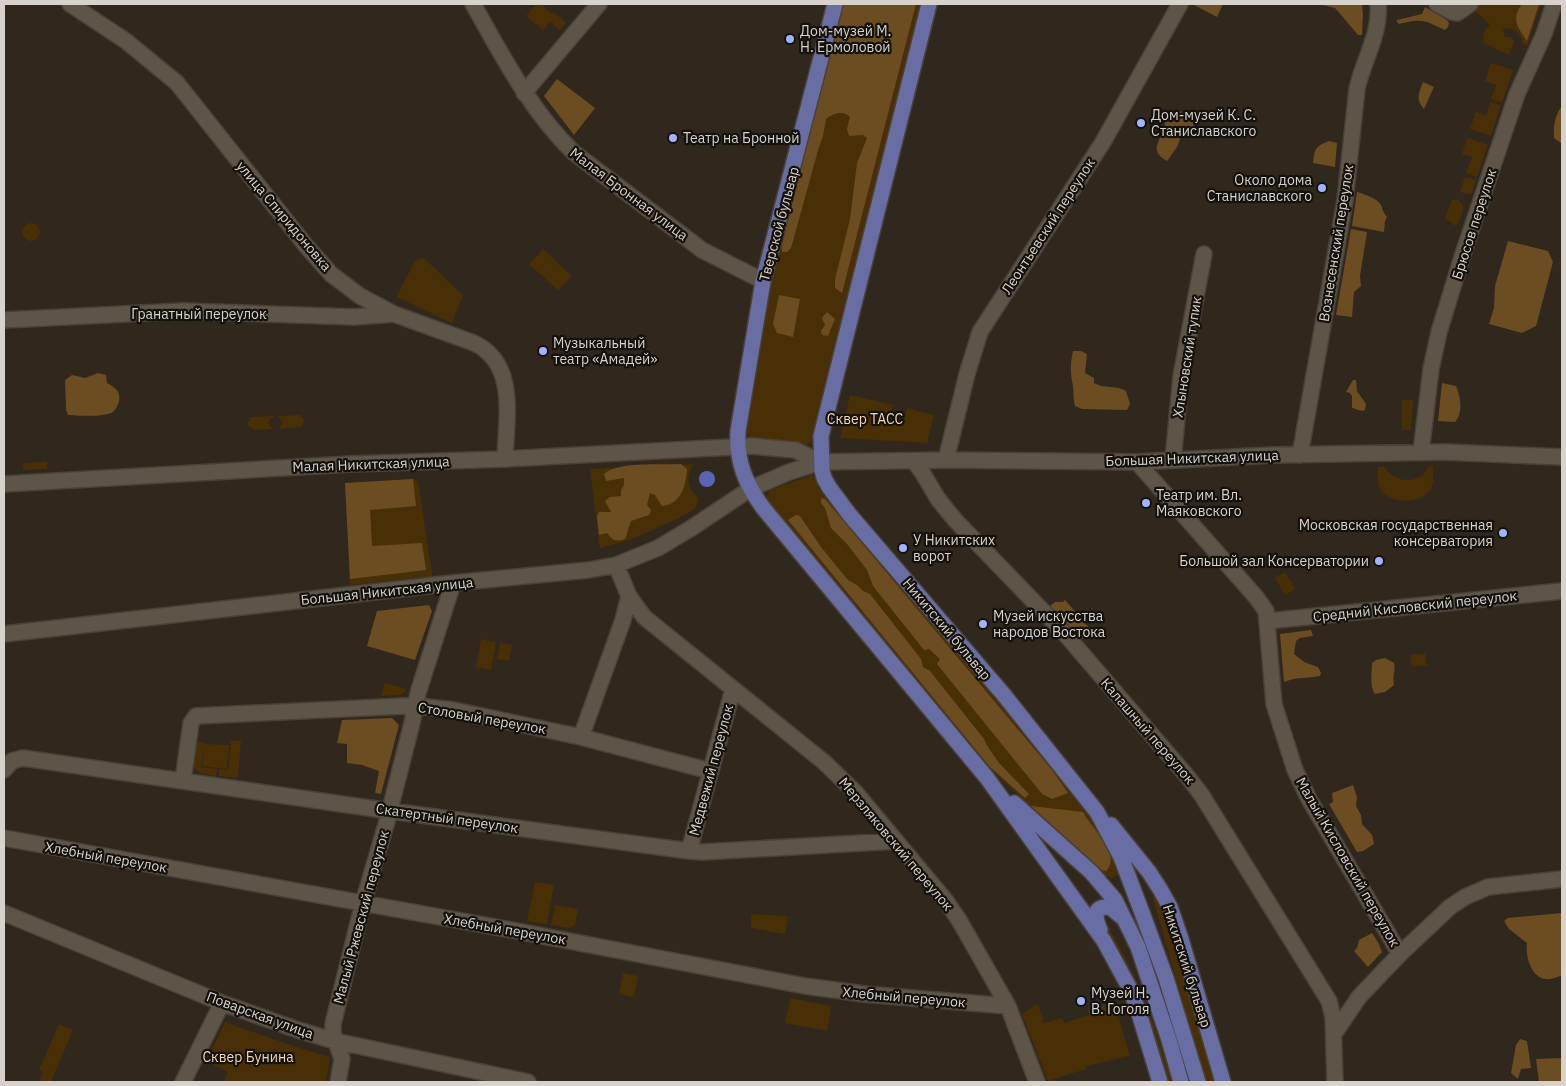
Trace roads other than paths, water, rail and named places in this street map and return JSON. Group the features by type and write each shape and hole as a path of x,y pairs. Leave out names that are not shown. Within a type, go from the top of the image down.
{"main road":[{"name":"Тверской бульвар","path":"750,490 741,468 738,431 764,281 835,4"},
{"name":"Никитский бульвар","path":"929,4 821,436 821,462 826,483 849,514 958,640 1098,812 1114,827 1160,889 1181,938 1223,1082"},
{"path":"750,490 987,778 1104,941 1129,987 1137,1007 1160,1082"},
{"path":"987,778 1022,812 1091,872 1115,900 1126,921 1148,976 1182,1082"},
{"name":"Никитский бульвар","path":"1098,812 1121,857 1144,918 1166,978 1198,1082"},
{"path":"1144,918 1140,896 1142,888 1151,883 1160,889"},
{"path":"1104,941 1096,919 1097,911 1110,907 1126,921"}],"street":[{"name":"улица Спиридоновка","path":"70,4 126,41 168,74 187,95 321,264 360,296 394,314 474,343 494,357 502,370 506,383 505,459"},
{"name":"Малая Бронная улица","path":"473,4 524,93 564,144 578,157 702,250 764,281"},
{"path":"524,93 599,4"},
{"name":"Леонтьевский переулок","path":"946,460 967,374 980,332 1103,142 1180,4"},
{"name":"Вознесенский переулок","path":"1300,455 1345,200 1357,89 1360,74 1379,22 1378,4"},
{"path":"1437,4 1457,13 1470,4"},
{"name":"Брюсов переулок","path":"1421,452 1431,369 1439,332 1517,94 1544,34 1554,4"},
{"name":"Хлыновский тупик","path":"1172,460 1181,376 1204,254"},
{"name":"Гранатный переулок","path":"4,320 184,311 354,317 394,314"},
{"name":"Малая Никитская улица","path":"4,484 351,464 505,459 738,447 795,450 821,462"},
{"name":"Большая Никитская улица","path":"4,634 453,583 589,570 616,565 664,545 750,490 789,472 821,462 946,460 1137,462 1421,452 1500,453 1562,457"},
{"name":"Калашный переулок","path":"914,461 938,499 955,520 1066,635 1201,794 1329,1000 1334,1017 1335,1082"},
{"name":"Малый Кисловский переулок","path":"1137,462 1262,604 1266,611 1274,704 1292,760 1309,798 1400,954"},
{"name":"Мерзляковский переулок","path":"616,565 629,596 644,617 844,780 896,841 952,910 1008,1006 1037,1082"},
{"name":"Малый Ржевский переулок","path":"338,1082 342,1059 333,1024 418,693 453,583"},
{"name":"Средний Кисловский переулок","path":"1268,621 1562,591"},
{"path":"581,737 623,620 629,596"},
{"name":"Медвежий переулок","path":"690,851 733,689"},
{"name":"Столовый переулок","path":"183,780 191,723 196,716 415,706 453,710 581,737 710,771"},
{"name":"Скатертный переулок","path":"4,770 12,761 23,758 690,851 703,852 896,841"},
{"name":"Хлебный переулок","path":"4,838 545,936 811,987 864,994 1008,1006"},
{"path":"1334,1034 1359,997 1400,954 1450,907 1478,891 1496,885 1562,879"},
{"name":"Поварская улица","path":"4,912 222,1003 283,1025 336,1041 528,1082"},
{"path":"183,1082 222,1003"}],"water":[{"path":"707,471 713,473 715,479 713,485 707,487 701,485 699,479 701,473"}],"place":[{"name":"Дом-музей М. Н. Ермоловой","path":"790,39"},
{"name":"Дом-музей К. С. Станиславского","path":"1141,123"},
{"name":"Театр на Бронной","path":"673,138"},
{"name":"Около дома Станиславского","path":"1322,188"},
{"name":"Музыкальный театр «Амадей»","path":"543,351"},
{"name":"Театр им. Вл. Маяковского","path":"1146,503"},
{"name":"Московская государственная консерватория","path":"1503,533"},
{"name":"У Никитских ворот","path":"903,548"},
{"name":"Большой зал Консерватории","path":"1379,561"},
{"name":"Музей искусства народов Востока","path":"983,624"},
{"name":"Музей Н. В. Гоголя","path":"1081,1001"}],"park label":[{"name":"Сквер ТАСС","path":"865,419"},
{"name":"Сквер Бунина","path":"248,1057"}]}
